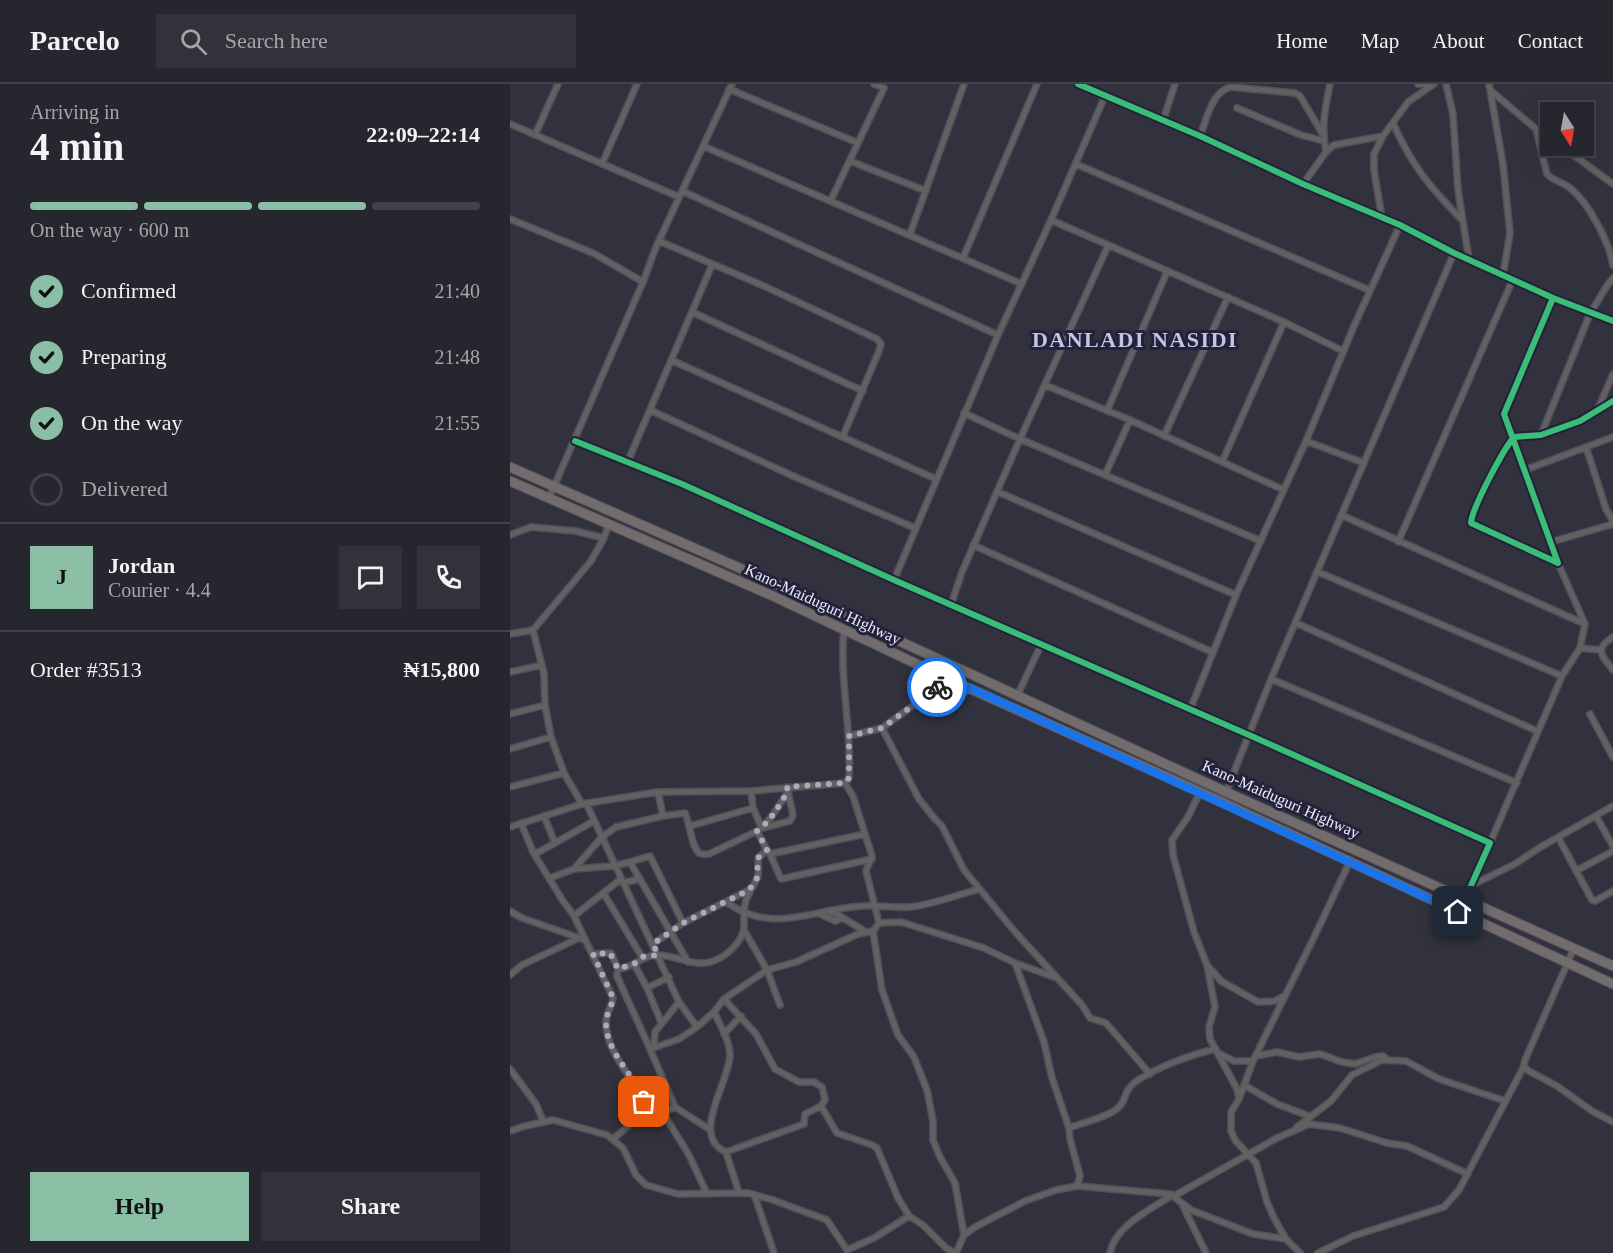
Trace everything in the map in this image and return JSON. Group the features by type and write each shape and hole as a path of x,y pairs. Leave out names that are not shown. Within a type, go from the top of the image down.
{"highway":[{"name":"Kano-Maiduguri Highway","path":"510,466 778,585 1226,792 1613,966"},
{"name":"Kano-Maiduguri Highway","path":"510,481 773,596 1613,984"}],"street":[{"path":"535,135 558,84"},
{"path":"603,164 637,84"},
{"path":"831,200 885,86 874,84"},
{"path":"910,234 964,84"},
{"path":"963,258 1037,84"},
{"path":"1078,84 1400,225 1454,253 1552,298 1613,321"},
{"path":"1163,121 1175,84"},
{"path":"1326,152 1323,133 1324,113 1330,84"},
{"path":"1419,84 1434,85"},
{"path":"1446,84 1453,114 1461,219 1469,259"},
{"path":"1382,218 1374,170 1374,154 1383,136 1408,102 1434,85"},
{"path":"549,498 682,190 731,87 858,143"},
{"path":"1200,136 1214,99 1221,90 1230,87 1255,87 1295,93 1300,96 1323,133"},
{"path":"1490,87 1540,132"},
{"path":"1490,87 1503,164 1510,233 1503,275"},
{"path":"894,580 998,335 1105,96"},
{"path":"1237,108 1301,135 1324,141"},
{"path":"1393,123 1405,151 1429,186 1461,219"},
{"path":"510,124 679,197"},
{"path":"1536,129 1547,174 1570,188 1585,206 1611,252 1613,265"},
{"path":"1303,184 1326,152 1335,145 1383,136"},
{"path":"703,146 1022,284"},
{"path":"1574,156 1613,184"},
{"path":"850,161 926,191"},
{"path":"1076,164 1369,291"},
{"path":"682,190 998,335"},
{"path":"510,219 595,254 643,282"},
{"path":"1051,220 1284,322 1343,351"},
{"path":"1190,710 1236,595 1400,225"},
{"path":"659,242 877,339 881,344 879,351 843,436"},
{"path":"951,605 973,545 1108,246"},
{"path":"1226,792 1271,679 1454,253"},
{"path":"628,461 712,265"},
{"path":"1107,411 1167,272"},
{"path":"1541,435 1591,311 1613,278"},
{"path":"1398,542 1513,279"},
{"path":"1164,436 1228,297"},
{"path":"1466,899 1517,783 1537,731 1562,676 1580,648 1585,624 1558,563 1504,414 1552,298"},
{"path":"692,312 862,391"},
{"path":"1222,462 1284,322"},
{"path":"671,360 936,479"},
{"path":"1597,411 1613,374"},
{"path":"1045,385 1130,420 1284,490"},
{"path":"1558,563 1471,523 1472,515 1507,446 1514,437 1541,435 1580,421 1613,401"},
{"path":"650,410 793,476 915,528"},
{"path":"964,413 1261,541"},
{"path":"1105,475 1130,420"},
{"path":"1525,470 1613,437"},
{"path":"575,441 628,461 1490,843"},
{"path":"1306,441 1364,463"},
{"path":"1551,542 1613,523 1606,509 1586,447"},
{"path":"998,492 1236,595"},
{"path":"1606,509 1613,506"},
{"path":"1341,515 1585,624"},
{"path":"510,634 533,630 591,561 609,524"},
{"path":"510,535 531,527 575,531 604,538"},
{"path":"973,545 1212,652"},
{"path":"1318,572 1562,676"},
{"path":"1296,623 1537,731"},
{"path":"533,630 542,665 545,705 551,737 564,773 594,820 680,1002 697,1027"},
{"path":"510,827 584,803 658,792 751,791 845,783 849,778 849,736 843,666 844,630"},
{"path":"1613,637 1602,645 1600,650 1613,670"},
{"path":"1017,696 1041,645"},
{"path":"1580,648 1600,650"},
{"path":"510,672 542,665"},
{"path":"1271,679 1517,783"},
{"path":"849,736 882,728 922,699 932,688 936,687 954,695 961,695 970,688"},
{"path":"510,714 545,705"},
{"path":"1590,714 1613,756"},
{"path":"882,728 919,799 942,826 960,863 980,889 1090,1017 1106,1023 1150,1074"},
{"path":"510,749 551,737"},
{"path":"510,787 564,773"},
{"path":"845,783 853,796 872,859 866,871 879,923"},
{"path":"760,829 775,814 788,789"},
{"path":"574,869 602,837 616,827 685,813 693,841 702,855 709,854 760,829 792,820 794,815 788,789"},
{"path":"751,791 753,808 760,829 781,879 872,859"},
{"path":"658,792 663,816"},
{"path":"1200,792 1188,817 1172,840 1173,855 1194,932 1207,964 1215,1007 1209,1027 1210,1038 1237,1089 1239,1099"},
{"path":"1472,885 1508,868 1613,806"},
{"path":"690,826 753,808"},
{"path":"543,816 555,843"},
{"path":"1596,816 1613,846"},
{"path":"535,855 594,820"},
{"path":"521,823 535,855 574,916 582,939 593,954 613,998 606,1019 607,1033 617,1056 643,1098 645,1105 640,1114 613,1139"},
{"path":"780,1005 767,970 744,930 742,913 749,890 757,878 758,858 768,852 865,834"},
{"path":"1558,837 1592,900 1595,901 1613,891"},
{"path":"1576,871 1613,851"},
{"path":"550,878 574,869 614,866 650,855 683,923"},
{"path":"1300,1253 1286,1239 1270,1210 1256,1163 1235,1140 1231,1131 1231,1112 1350,861"},
{"path":"630,862 688,962"},
{"path":"574,916 622,881 639,879"},
{"path":"726,902 742,913 766,918 795,918 862,906 911,907 980,889"},
{"path":"653,944 683,923 749,890"},
{"path":"604,894 642,957"},
{"path":"510,911 522,918 582,939"},
{"path":"819,914 835,913 866,932"},
{"path":"879,923 901,922 936,932 984,948 1015,963 1057,978"},
{"path":"652,1048 679,1038 697,1027 714,1012 724,999 767,970 785,966 837,942 873,931 879,923"},
{"path":"618,969 634,964 642,957 658,955 688,962 705,963 716,960 734,947 744,930"},
{"path":"873,931 882,990 898,1035 914,1057 927,1090 933,1121 933,1140 955,1183 964,1235"},
{"path":"510,975 522,965 582,939"},
{"path":"1318,1253 1353,1236 1444,1207 1459,1190 1524,1066 1574,948"},
{"path":"593,954 610,953 618,969 617,976 652,1048 675,1107 710,1129"},
{"path":"1015,963 1044,1042 1049,1068 1069,1128 1080,1176 1077,1186"},
{"path":"634,964 661,1022"},
{"path":"1207,964 1221,981 1258,1002 1275,1001 1286,996"},
{"path":"647,988 669,977"},
{"path":"714,1012 724,1034 730,1057 710,1129 713,1143 718,1149 726,1152 804,1124 806,1114 821,1106 825,1100 818,1083 799,1082 775,1069 756,1034 724,999"},
{"path":"652,1048 655,1032 661,1022 680,1002"},
{"path":"724,1034 741,1016"},
{"path":"1069,1128 1118,1108 1127,1089 1150,1074 1199,1053 1216,1051 1234,1060 1255,1058 1277,1052 1299,1057 1320,1054 1350,1064 1359,1064 1383,1056 1388,1059"},
{"path":"1294,1131 1309,1116 1331,1101 1352,1075 1375,1062 1388,1059 1406,1061 1439,1079 1505,1101"},
{"path":"1524,1066 1592,1111 1613,1122"},
{"path":"510,1069 536,1104 543,1121"},
{"path":"1244,1085 1277,1104 1309,1116"},
{"path":"821,1106 837,1133 872,1144 877,1148 898,1198 909,1216 954,1253 968,1231 1025,1201 1056,1190 1077,1186 1173,1195 1191,1210 1253,1234 1286,1239"},
{"path":"675,1107 663,1113 689,1155 707,1194"},
{"path":"510,1131 553,1120 607,1135 623,1148 636,1175 646,1185 678,1194 754,1194 827,1220 848,1250 874,1238 909,1216"},
{"path":"1110,1253 1116,1238 1124,1228 1173,1195 1309,1124 1340,1128 1387,1143 1407,1146 1468,1174"},
{"path":"726,1152 739,1193"},
{"path":"754,1194 774,1253"},
{"path":"1181,1202 1206,1253"}],"cycle path":[{"path":"1078,84 1400,225 1454,253 1553,298 1613,321"},
{"path":"1553,298 1504,414 1558,563 1471,523 1489,479 1503,454 1509,444 1514,437 1541,435 1580,421 1613,401"},
{"path":"575,441 682,484 1490,843 1465,899"}],"way so far":[{"path":"644,1102 617,1056 607,1033 606,1019 613,998 593,954 610,953 618,969 624,969 642,957 658,955 653,944 683,923 749,890 757,878 758,858 767,850 757,831 775,814 788,792 787,787 845,783 849,778 849,736 882,728 922,699 932,688 937,687"}],"district":[{"name":"DANLADI NASIDI","path":"1135,339"}],"route":[{"path":"937,687 954,695 961,695 970,688 1221,801 1458,912"}]}
